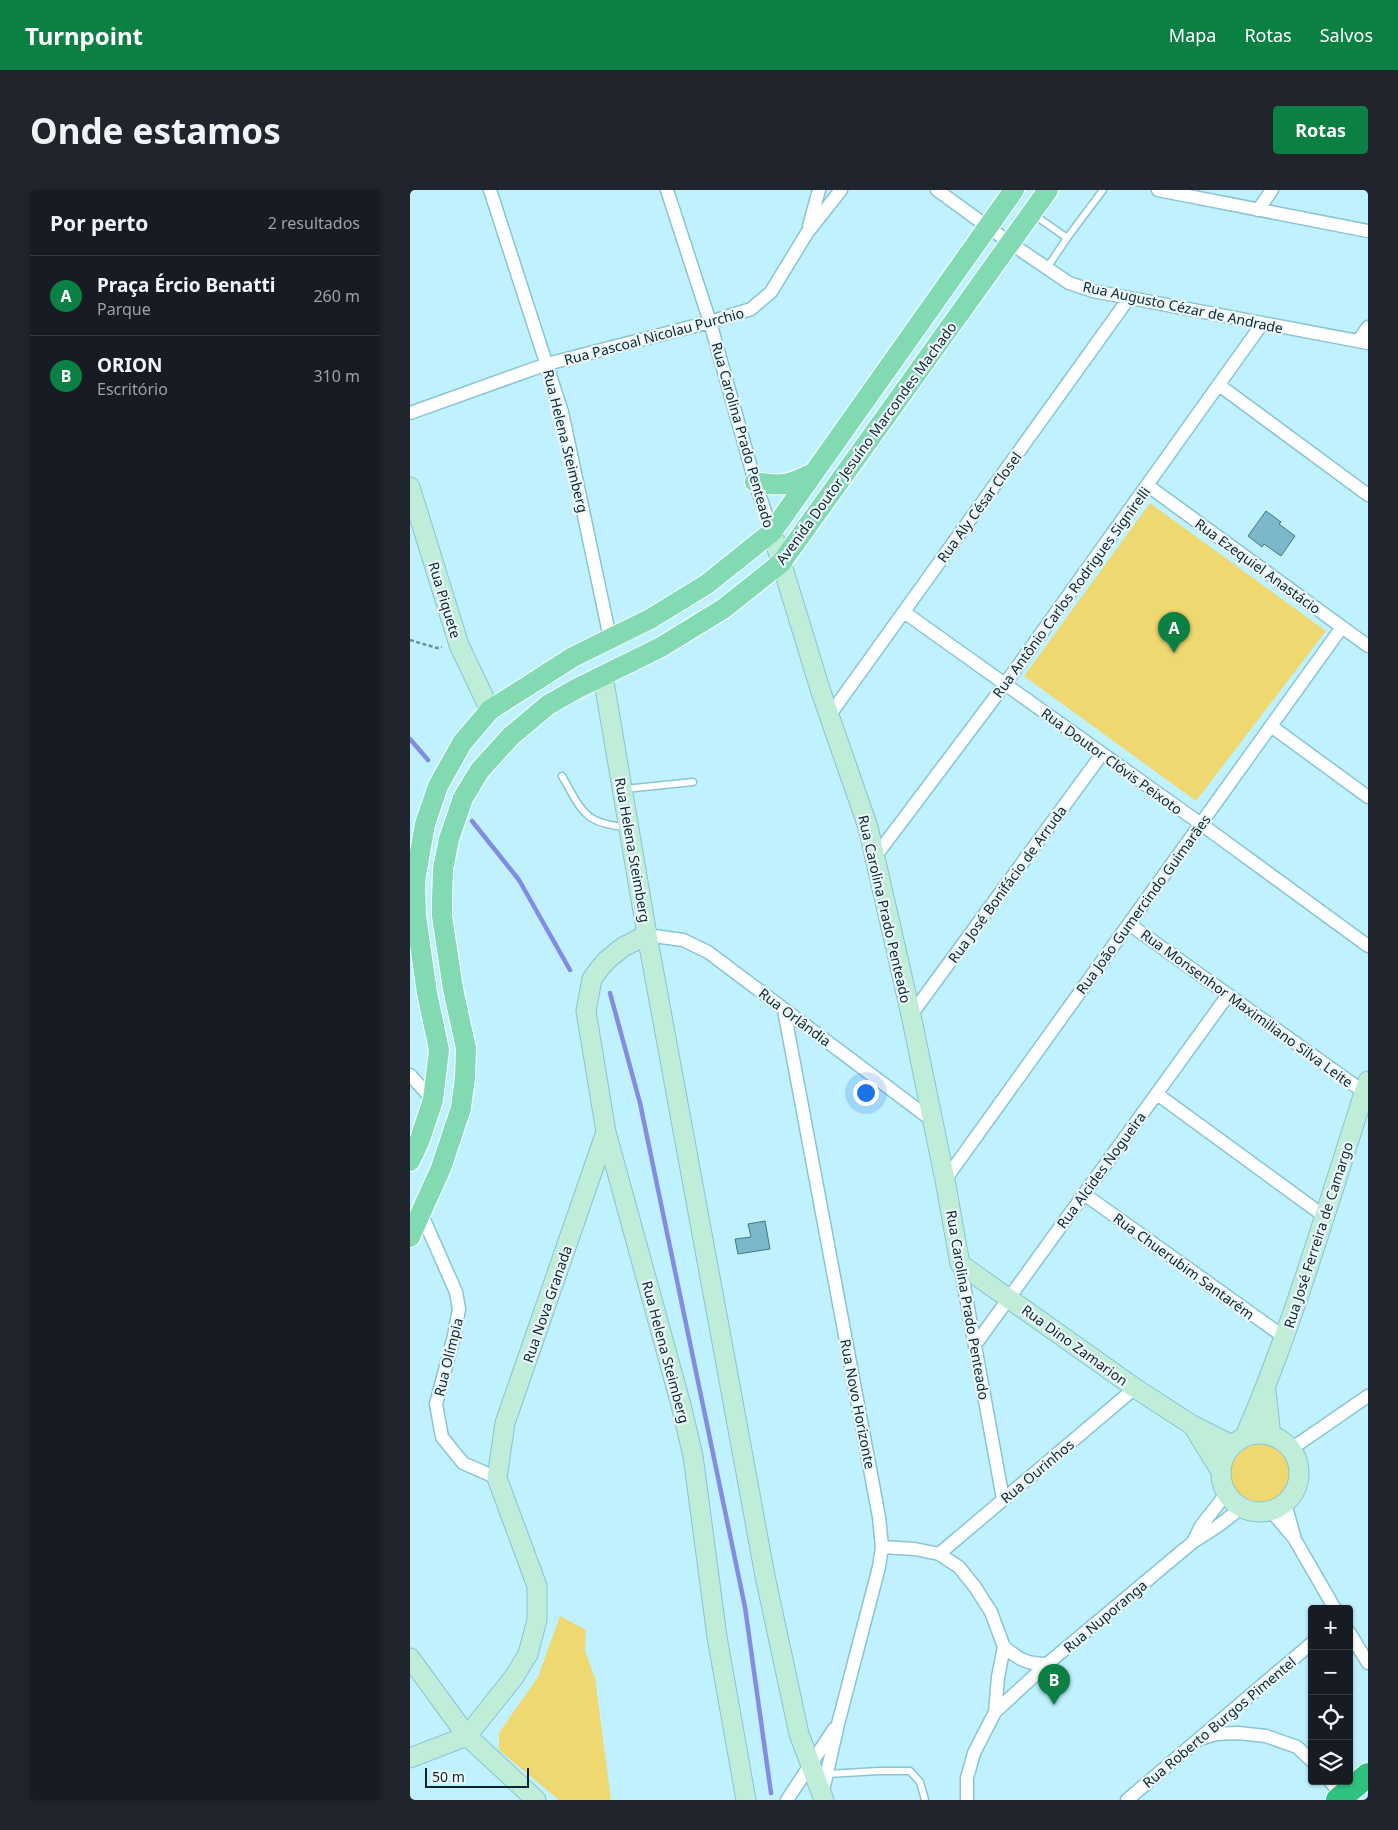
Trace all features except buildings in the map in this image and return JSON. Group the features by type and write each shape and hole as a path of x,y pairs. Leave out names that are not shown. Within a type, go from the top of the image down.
{"highway":[{"path":"1337,1792 1368,1775"}],"main road":[{"name":"Avenida Doutor Jesuíno Marcondes Machado","path":"410,1161 419,1142 433,1100 439,1050 427,993 416,916 413,878 425,824 438,786 462,743 490,710 549,671 650,619 707,584 772,532 1014,190"},
{"name":"Avenida Doutor Jesuíno Marcondes Machado","path":"410,1237 441,1168 462,1108 466,1048 442,916 443,869 449,839 463,798 480,770 511,736 548,705 661,647 723,609 781,563 1048,190"},
{"path":"755,482 778,486 791,484 813,473"},
{"path":"707,584 723,609"},
{"path":"490,710 502,720 511,736"},
{"path":"415,903 422,908 428,909 436,907 442,901"}],"street":[{"name":"Rua Helena Steimberg","path":"490,190 562,412 610,638"},
{"name":"Rua Carolina Prado Penteado","path":"667,190 710,322 755,482 829,716 868,827 945,1180 1003,1499"},
{"name":"Rua Pascoal Nicolau Purchio","path":"807,234 819,190"},
{"name":"Rua Pascoal Nicolau Purchio","path":"410,413 547,364 710,322 750,309 771,292 807,234 841,190"},
{"name":"Rua Augusto Cézar de Andrade","path":"937,190 987,227 1070,283 1094,291 1363,342"},
{"path":"1158,190 1368,231"},
{"path":"1258,210 1272,190"},
{"name":"Rua Aly César Closel","path":"829,716 1129,298"},
{"name":"Rua Antônio Carlos Rodrigues Signirelli","path":"875,857 1005,684 1262,324"},
{"path":"1363,342 1368,328"},
{"path":"1218,385 1368,495"},
{"name":"Rua Ezequiel Anastácio","path":"1147,485 1368,646"},
{"name":"Rua Piquete","path":"410,487 459,645 490,710"},
{"name":"Rua Doutor Clóvis Peixoto","path":"904,612 1368,946"},
{"name":"Rua João Gumercindo Guimarães","path":"945,1180 1342,627"},
{"name":"Rua Helena Steimberg","path":"603,676 647,935 765,1576 799,1734 823,1798"},
{"path":"1271,726 1368,797"},
{"name":"Rua José Bonifácio de Arruda","path":"910,1015 1102,754"},
{"name":"Rua Monsenhor Maximiliano Silva Leite","path":"1129,924 1228,995 1366,1086"},
{"name":"Rua Helena Steimberg","path":"647,935 623,947 607,960 592,979 586,1011 606,1132 694,1456 717,1637 746,1800"},
{"name":"Rua Orlândia","path":"647,935 683,940 708,952 933,1121"},
{"name":"Rua Alcides Nogueira","path":"975,1346 1228,995"},
{"name":"Rua Novo Horizonte","path":"784,1010 879,1517 882,1547 875,1583 838,1724 823,1798"},
{"path":"410,1075 433,1100"},
{"name":"Rua José Ferreira de Camargo","path":"1239,1441 1266,1390 1366,1086"},
{"path":"1156,1094 1324,1216"},
{"name":"Rua Nova Granada","path":"497,1478 505,1423 606,1132"},
{"name":"Rua Chuerubim Santarém","path":"1084,1194 1284,1337"},
{"name":"Rua Olímpia","path":"421,1213 456,1292 459,1309 436,1404 442,1437 463,1463 497,1478"},
{"name":"Rua Dino Zamarion","path":"960,1264 1134,1388 1192,1425 1239,1441"},
{"name":"Rua Ourinhos","path":"939,1554 1134,1388"},
{"name":"Rua José Ferreira de Camargo","path":"1266,1390 1271,1436"},
{"path":"1291,1449 1368,1396"},
{"name":"Rua Dino Zamarion","path":"1192,1425 1220,1470"},
{"path":"1254,1434 1271,1436 1282,1441 1291,1449 1297,1460 1298,1483 1293,1494 1278,1507 1256,1512 1241,1508 1226,1494 1221,1482 1220,1470 1224,1456 1239,1441 1254,1434"},
{"path":"410,1758 467,1736 519,1670 528,1654 537,1620 537,1586 497,1478"},
{"name":"Rua Nuporanga","path":"1193,1542 1201,1526 1226,1494"},
{"path":"1278,1507 1333,1605"},
{"name":"Rua Nuporanga","path":"995,1712 1047,1664 1193,1542 1241,1508"},
{"path":"882,1547 915,1549 939,1554 959,1567 991,1612 1004,1648 998,1677 995,1712 974,1753 967,1778 967,1800"},
{"path":"1353,1639 1368,1663"},
{"name":"Rua Roberto Burgos Pimentel","path":"1127,1800 1308,1646"},
{"path":"1004,1648 1019,1659 1032,1664 1047,1664"},
{"path":"410,1658 467,1736 536,1800"},
{"path":"787,1800 838,1724"},
{"path":"1198,1739 1216,1734 1238,1733 1266,1736 1297,1747 1308,1757"}],"lane":[{"path":"1047,268 1103,190"},
{"path":"1032,213 1067,238"},
{"path":"562,776 583,813 602,824 629,827"},
{"path":"622,789 693,782"},
{"path":"827,1774 879,1771 910,1772 920,1782 925,1800"}],"path":[{"path":"410,640 437,648 459,645"}],"shaded area":[{"path":"1150,503 1326,631 1196,801 1024,676"},
{"path":"1254,1441 1266,1441 1283,1450 1290,1461 1292,1473 1290,1485 1283,1496 1266,1505 1254,1505 1242,1500 1233,1491 1228,1479 1228,1467 1233,1455 1242,1446"},
{"path":"560,1616 586,1630 585,1651 595,1678 611,1800 559,1800 499,1750 499,1733 538,1677"}],"waterway":[{"path":"410,739 428,760"},
{"path":"472,821 519,880 570,970"},
{"path":"610,993 640,1103 745,1607 771,1793"}],"place":[{"name":"Praça Ércio Benatti","path":"1174,653"},
{"name":"ORION","path":"1054,1705"}]}
